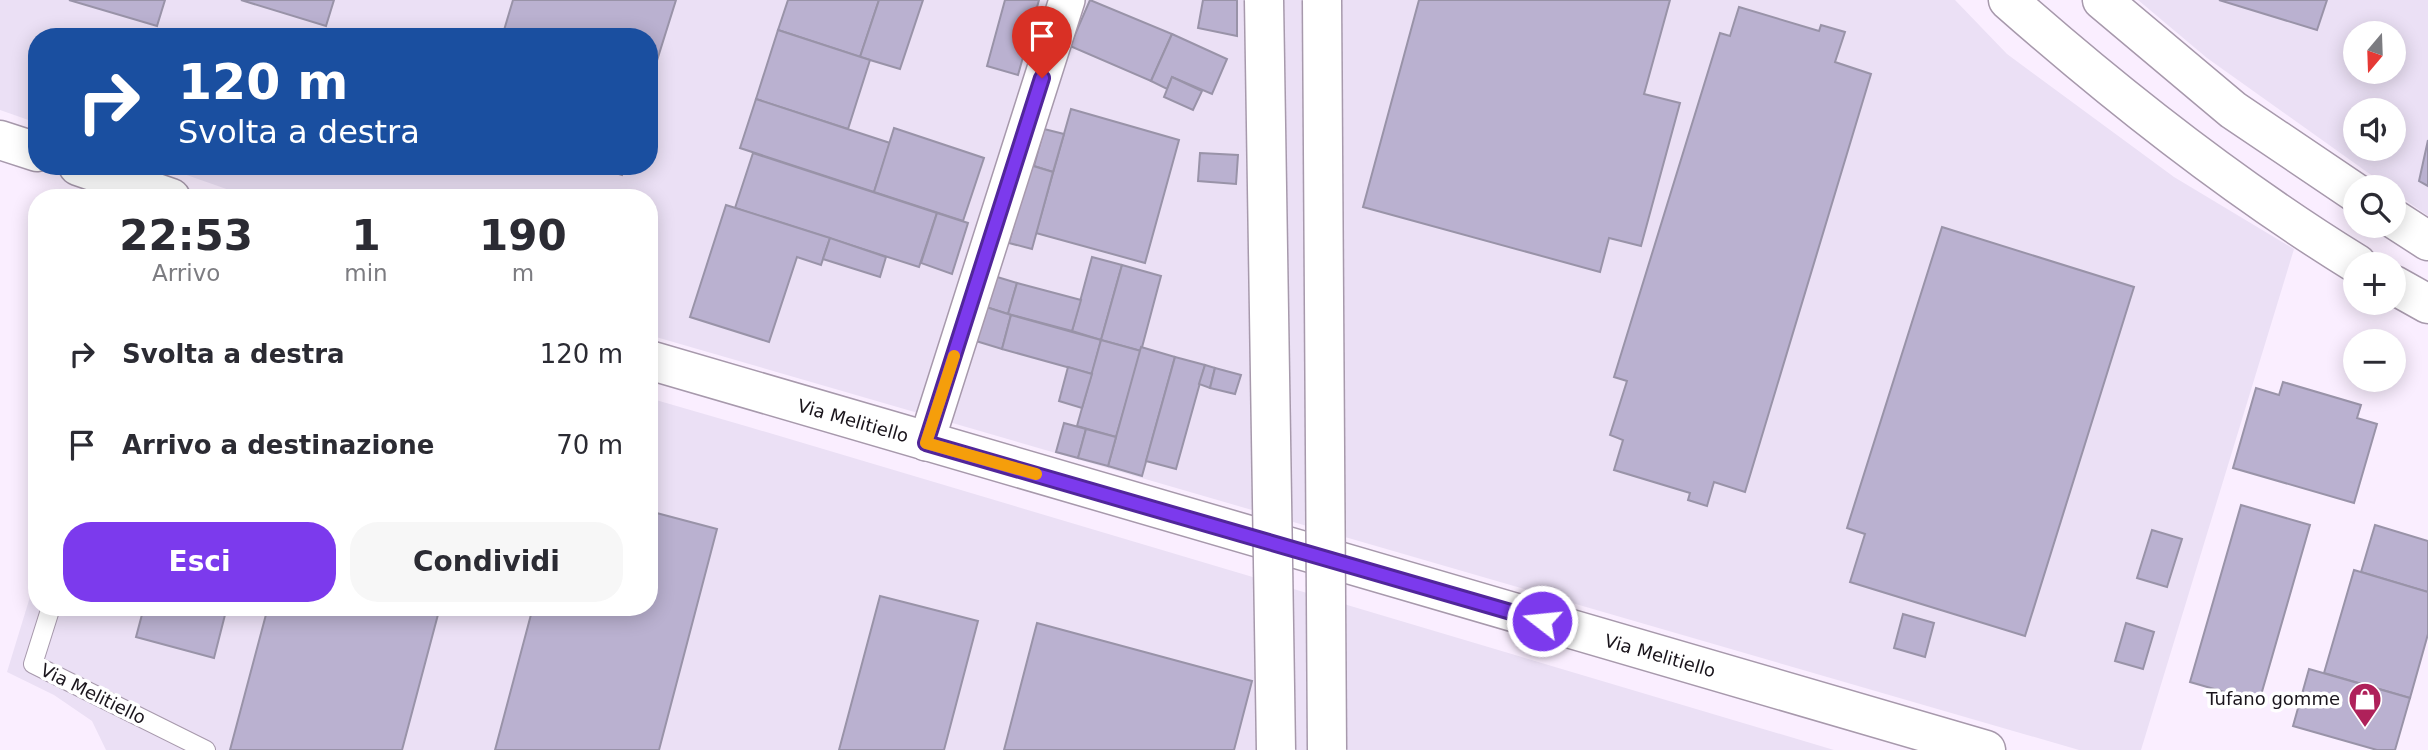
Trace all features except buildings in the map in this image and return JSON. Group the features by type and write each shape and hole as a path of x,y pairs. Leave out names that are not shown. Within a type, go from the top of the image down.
{"main road":[{"path":"1264,0 1276,750"},
{"path":"1322,0 1327,750"},
{"path":"2008,0 2077,61 2218,172 2289,222 2343,255"},
{"path":"2102,0 2234,110 2343,184"},
{"path":"0,140 28,149"},
{"path":"104,175 145,189"},
{"path":"2406,227 2428,241"},
{"path":"2406,292 2428,304"},
{"name":"Via Melitiello","path":"658,363 1986,750"}],"street":[{"path":"926,443 1067,0"}],"lane":[{"name":"Via Melitiello","path":"48,616 33,664 206,750"}],"shaded area":[{"path":"0,0 1955,0 2007,54 2174,177 2294,249 2141,750 2079,750 658,338 658,189 226,189 187,175 658,175 658,28 28,28 28,120 0,110"},
{"path":"2138,0 2428,0 2428,216 2406,200 2406,175 2371,175 2352,161 2406,161 2406,98 2343,98 2343,155 2207,58"},
{"path":"658,401 1834,750 106,750 92,721 54,695 7,672 28,603 28,616 658,616"}],"slow traffic":[{"path":"954,356 926,443 1036,474"}],"place":[{"name":"Tufano gomme","path":"2365,729"}],"route":[{"path":"1042,78 926,443 1542,621"}]}
